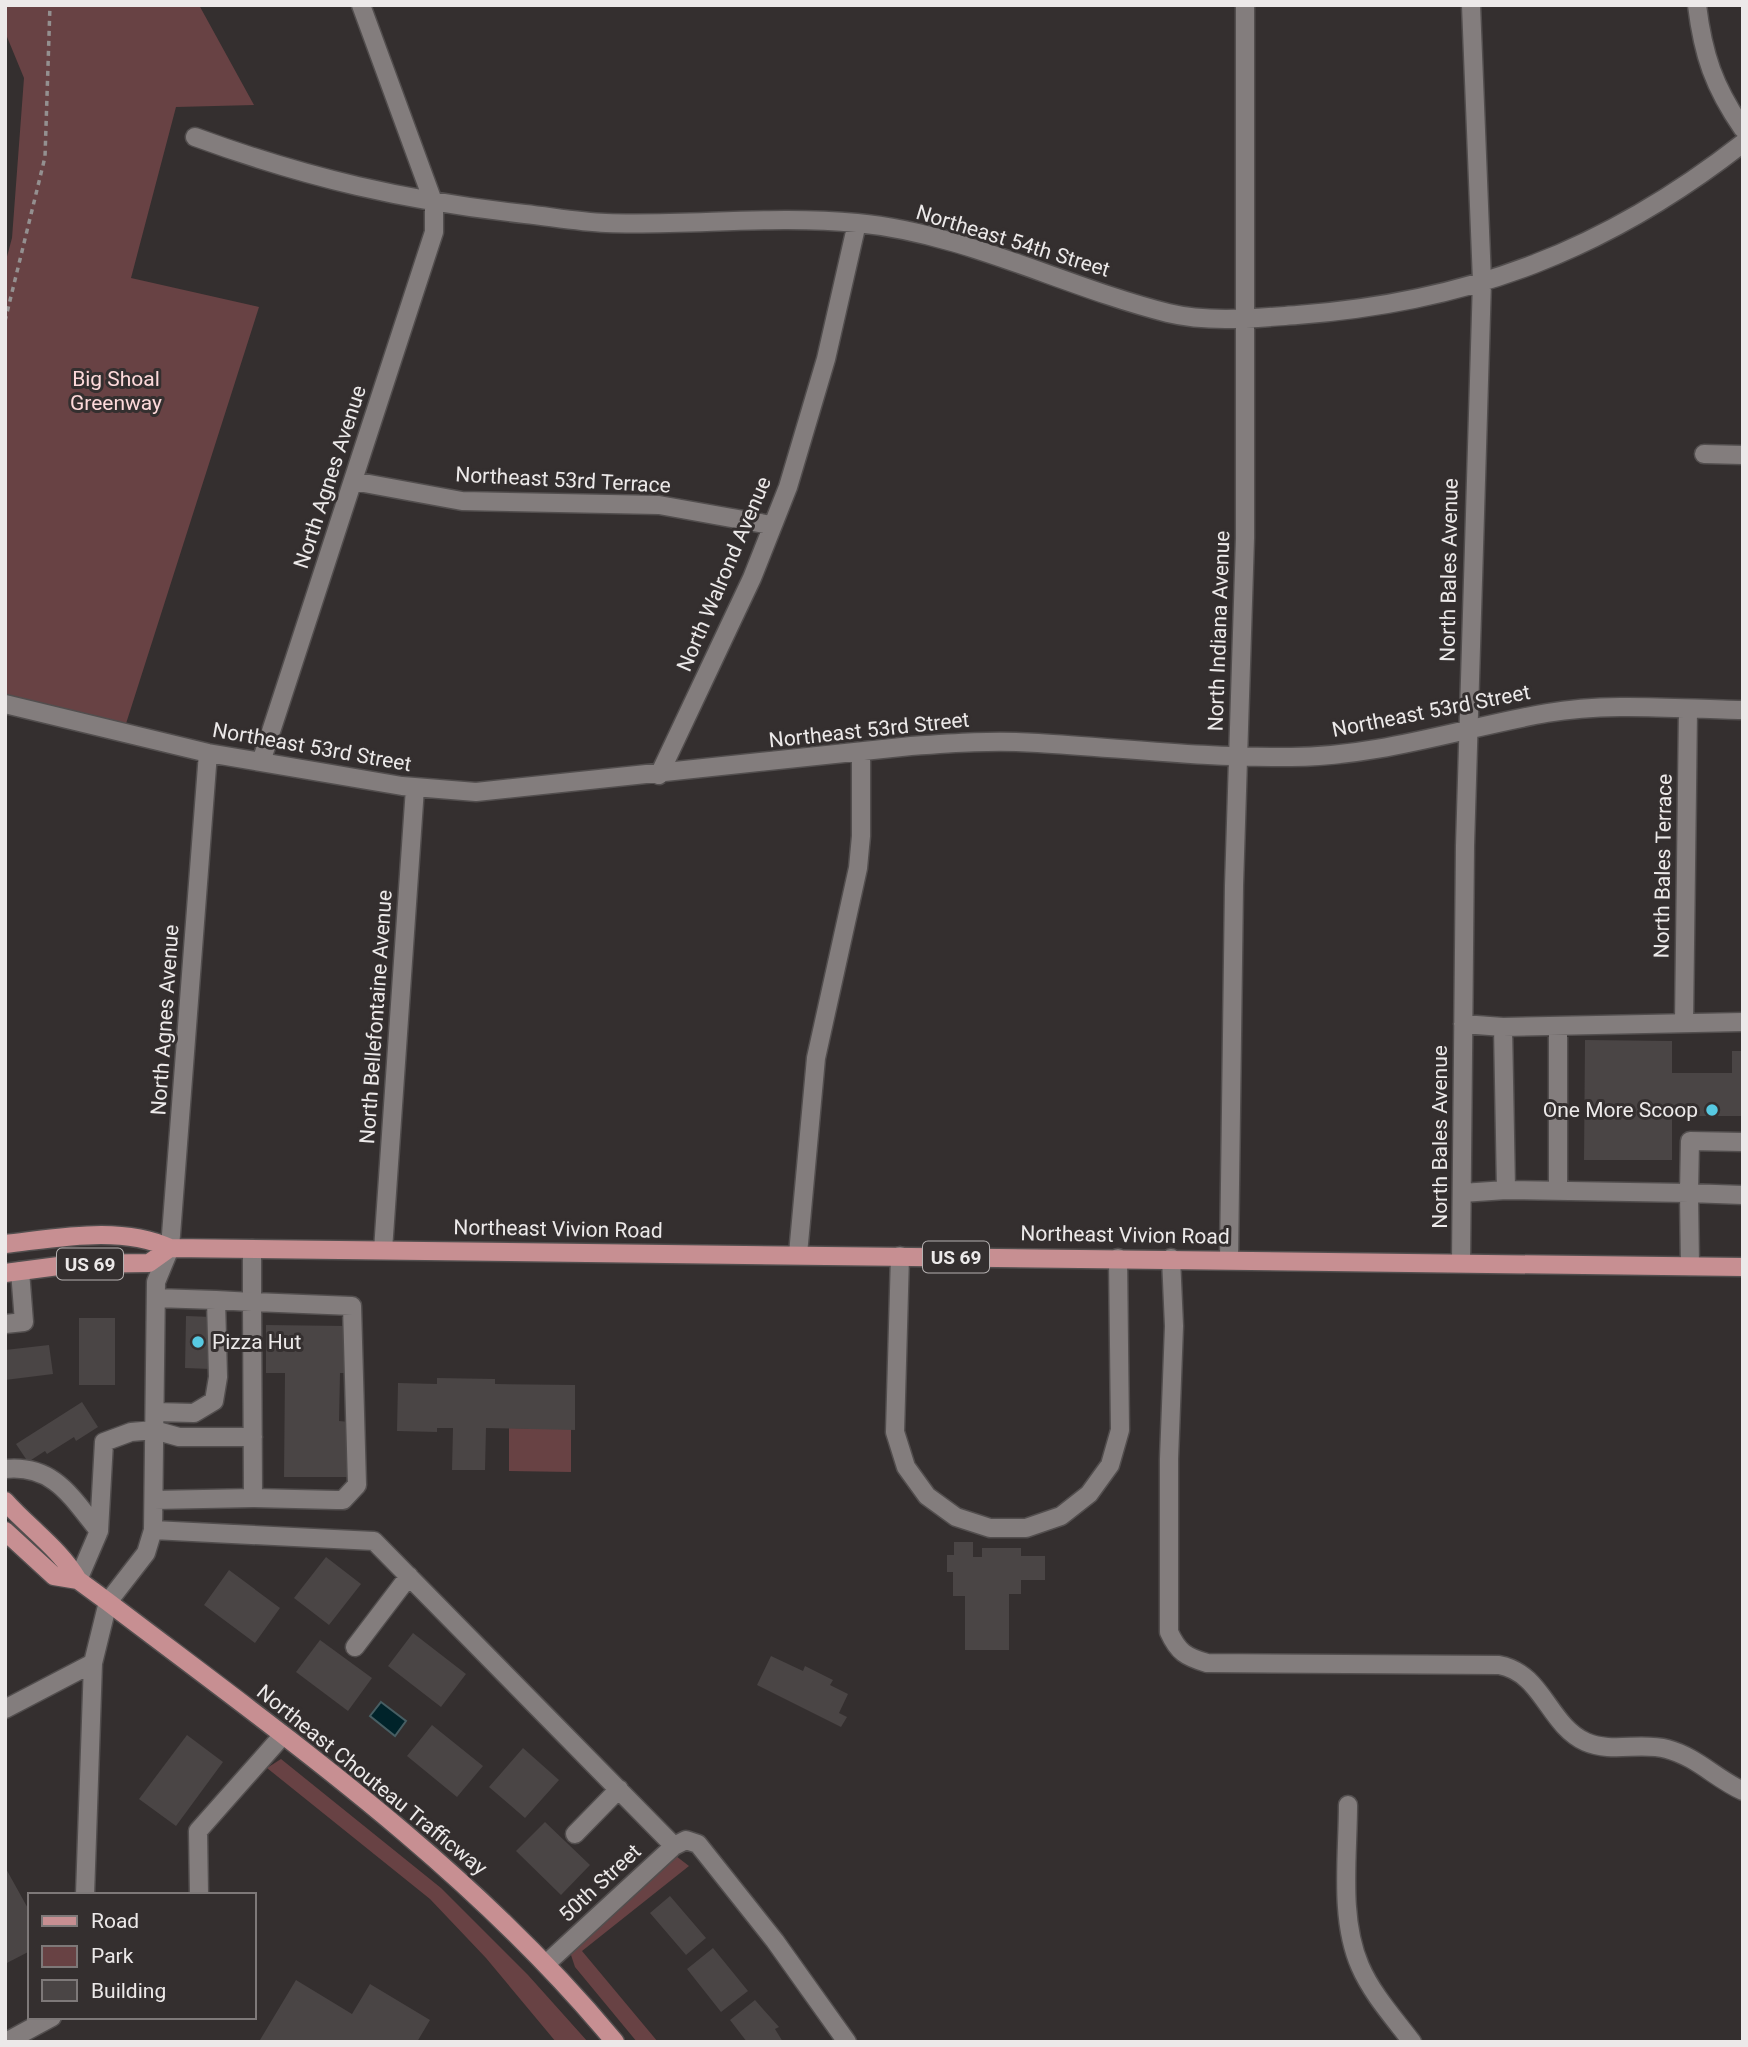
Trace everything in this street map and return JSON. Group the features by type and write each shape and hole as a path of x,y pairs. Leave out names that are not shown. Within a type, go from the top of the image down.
{"main road":[{"name":"Northeast Vivion Road","path":"5,1244 73,1236 148,1238 170,1248 1743,1267"},
{"name":"Northeast Vivion Road","path":"13,1272 75,1264 149,1263 170,1248"},
{"name":"Northeast Chouteau Trafficway","path":"5,1501 67,1561 78,1580 413,1837 475,1892 547,1963 615,2042"},
{"name":"Northeast Chouteau Trafficway","path":"5,1531 54,1576 78,1580"}],"street":[{"path":"361,5 434,204"},
{"name":"North Indiana Avenue","path":"1229,1259 1238,754 1245,538 1245,5"},
{"name":"North Bales Avenue","path":"1461,1263 1468,730 1482,281 1471,5"},
{"path":"1697,5 1699,31 1710,71 1726,105 1743,129"},
{"name":"Northeast 54th Street","path":"195,137 308,176 434,204 603,223 857,223 923,234 1171,314 1244,319 1367,310 1422,299 1530,267 1603,236 1706,172 1743,143"},
{"name":"North Agnes Avenue","path":"261,762 434,232 434,204"},
{"name":"North Walrond Avenue","path":"659,775 752,578 788,486 826,359 857,223"},
{"path":"1703,454 1743,455"},
{"name":"Northeast 53rd Terrace","path":"353,481 462,501 659,505 771,525"},
{"name":"Northeast 53rd Street","path":"5,704 208,753 415,788 476,792 861,752 986,742 1036,743 1188,755 1292,757 1351,752 1549,713 1587,709 1743,710"},
{"name":"North Bales Terrace","path":"1684,1023 1688,709"},
{"path":"798,1254 816,1058 858,868 862,836 861,752"},
{"name":"North Agnes Avenue","path":"153,1530 156,1282 170,1248 208,753"},
{"name":"North Bellefontaine Avenue","path":"383,1250 415,788"},
{"path":"1463,1024 1503,1027 1743,1022"},
{"path":"1558,1026 1558,1191"},
{"path":"1503,1027 1506,1190"},
{"path":"1690,1266 1690,1141 1743,1142"},
{"path":"1462,1193 1506,1190 1743,1195"},
{"path":"252,1249 253,1497"},
{"path":"900,1256 895,1432 906,1467 927,1496 956,1517 990,1528 1026,1528 1061,1516 1089,1494 1110,1465 1120,1430 1118,1258"},
{"path":"1171,1258 1174,1326 1169,1459 1169,1632 1175,1647 1186,1657 1207,1663 1499,1665 1513,1668 1537,1688 1556,1714 1586,1742 1607,1746 1666,1749 1701,1762 1743,1791"},
{"path":"5,1324 24,1322 13,1272"},
{"path":"154,1500 253,1497 343,1500 357,1486 352,1307 156,1298"},
{"path":"155,1412 194,1413 214,1401 218,1377 216,1300"},
{"path":"78,1580 99,1531 104,1442 131,1432 154,1430 179,1437 253,1437"},
{"path":"5,1469 34,1471 57,1480 99,1531"},
{"path":"85,1893 93,1663 108,1602 146,1553 153,1530 374,1541 620,1789 680,1843 698,1844 775,1941 847,2042"},
{"path":"355,1647 409,1576"},
{"path":"5,1709 93,1663"},
{"path":"199,1893 198,1830 283,1735"},
{"path":"575,1834 620,1789"},
{"path":"1348,1805 1349,1918 1352,1942 1371,1987 1412,2042"},
{"name":"50th Street","path":"547,1963 680,1843"},
{"path":"6,2042 48,2019"}],"path":[{"path":"5,321 45,157 50,5"}],"green space":[{"name":"Big Shoal Greenway","path":"5,5 199,5 254,105 176,107 131,278 259,307 123,733 5,698 5,264 12,238 24,78 5,32"},
{"path":"509,1428 571,1429 571,1472 509,1471"},
{"path":"281,1759 441,1888 528,1975 588,2042 556,2042 486,1958 430,1899 267,1768"},
{"path":"676,1856 689,1866 582,1951 658,2042 637,2042 575,1967 570,1952"}],"water":[{"path":"381,1702 406,1721 395,1736 370,1716"}],"building":[{"path":"1585,1040 1672,1041 1672,1073 1732,1073 1732,1051 1743,1051 1743,1116 1672,1116 1672,1160 1584,1160"},
{"name":"Pizza Hut","path":"186,1316 212,1317 211,1369 185,1368"},
{"path":"79,1318 115,1318 115,1385 79,1385"},
{"path":"266,1325 347,1326 346,1373 340,1373 339,1421 349,1422 349,1477 284,1477 285,1373 266,1373"},
{"path":"49,1345 53,1374 5,1380 5,1350"},
{"path":"437,1378 495,1379 495,1384 575,1385 575,1430 486,1428 485,1470 452,1470 453,1428 437,1428 437,1432 397,1431 398,1383 437,1384"},
{"path":"82,1402 98,1427 76,1441 74,1437 28,1462 16,1444"},
{"path":"954,1542 973,1542 973,1557 982,1557 982,1548 1021,1548 1021,1556 1045,1556 1045,1580 1021,1580 1021,1594 1009,1594 1009,1650 965,1650 965,1596 953,1596 953,1572 947,1572 947,1555 954,1555"},
{"path":"326,1557 361,1584 329,1625 294,1598"},
{"path":"229,1570 280,1608 255,1643 204,1605"},
{"path":"413,1633 466,1674 441,1707 388,1666"},
{"path":"320,1640 372,1678 348,1711 296,1672"},
{"path":"771,1656 803,1671 805,1666 833,1680 830,1685 848,1694 839,1713 847,1717 841,1727 757,1685"},
{"path":"432,1725 483,1766 457,1797 407,1756"},
{"path":"187,1735 223,1762 176,1826 139,1799"},
{"path":"523,1748 559,1780 525,1818 489,1787"},
{"path":"545,1822 590,1865 561,1895 516,1851"},
{"path":"5,1867 28,1908 28,1952 5,1964"},
{"path":"670,1896 706,1938 686,1955 650,1913"},
{"path":"713,1948 748,1991 721,2012 687,1969"},
{"path":"296,1980 352,2014 370,1984 430,2020 417,2042 262,2042 260,2040"},
{"path":"755,2000 779,2027 775,2029 783,2042 747,2042 730,2020"}],"place":[{"name":"One More Scoop","path":"1712,1110"},
{"name":"Pizza Hut","path":"198,1342"}]}
